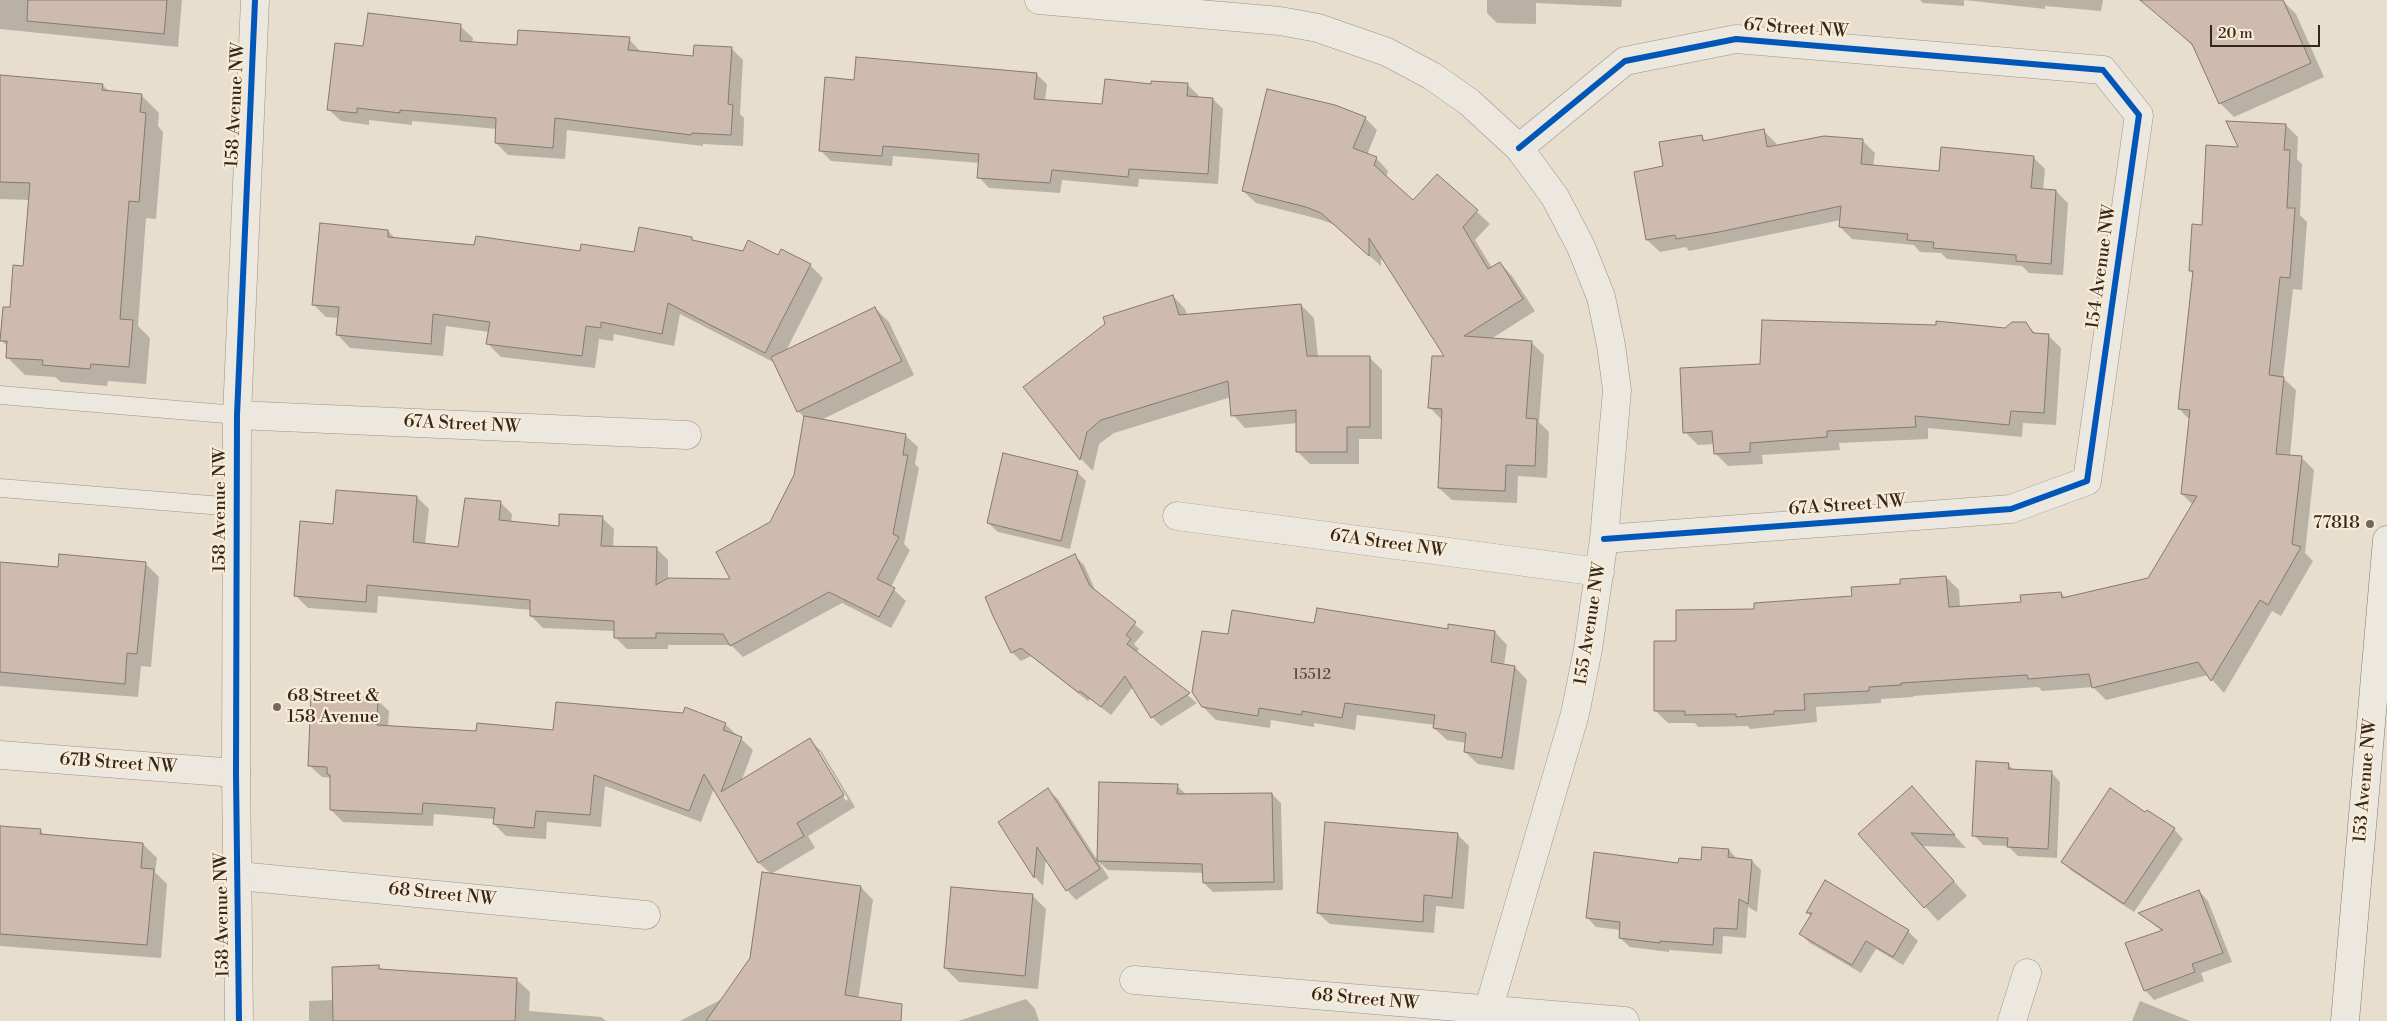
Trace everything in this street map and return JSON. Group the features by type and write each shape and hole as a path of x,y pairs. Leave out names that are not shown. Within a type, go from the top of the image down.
{"street":[{"name":"158 Avenue NW","path":"239,1021 235,507 237,415 256,0"},
{"path":"1039,0 1280,20 1353,38 1387,52 1432,76 1469,102 1519,148"},
{"name":"67 Street NW","path":"1519,148 1624,60 1736,39 2103,70"},
{"name":"154 Avenue NW","path":"2087,481 2139,115 2103,70"},
{"name":"155 Avenue NW","path":"1487,1016 1575,714 1588,649 1600,572 1617,390 1611,345 1601,298 1581,247 1555,198 1519,148"},
{"name":"67A Street NW","path":"237,415 687,435"},
{"name":"67A Street NW","path":"1604,539 2011,509 2087,481"},
{"name":"67A Street NW","path":"1176,516 1600,572"},
{"name":"153 Avenue NW","path":"2345,1021 2387,540"},
{"name":"67B Street NW","path":"0,755 236,773"},
{"name":"68 Street NW","path":"239,876 646,915"},
{"path":"2012,1021 2027,973"},
{"name":"68 Street NW","path":"1134,980 1487,1016 1625,1021"}],"lane":[{"path":"0,395 237,415"},
{"path":"0,488 235,507"}],"building":[{"path":"28,0 167,0 164,34 27,21"},
{"path":"2140,0 2283,0 2311,63 2219,104 2192,44"},
{"path":"368,13 461,24 460,41 517,45 518,30 630,37 628,50 693,56 694,45 732,47 728,104 733,105 731,135 692,133 691,135 555,118 553,148 495,143 496,118 400,110 400,113 357,108 357,113 327,110 335,43 363,46"},
{"path":"856,57 1037,73 1034,99 1102,104 1105,79 1151,84 1151,81 1188,83 1187,96 1213,98 1208,174 1129,169 1128,177 1052,170 1050,183 977,178 979,154 883,146 882,156 819,151 825,77 854,80"},
{"path":"0,75 103,84 102,90 142,94 140,112 146,113 139,202 129,201 120,319 133,320 129,367 91,364 90,369 42,365 43,360 6,358 7,341 0,341 3,307 10,307 13,265 23,266 30,183 0,182"},
{"path":"1267,89 1335,105 1366,117 1353,148 1377,157 1374,165 1413,200 1437,174 1478,210 1463,227 1488,269 1500,262 1523,299 1464,336 1532,341 1526,418 1537,419 1535,466 1506,465 1505,491 1438,488 1442,409 1428,408 1432,356 1444,356 1369,238 1369,256 1321,213 1306,207 1242,191"},
{"path":"2226,121 2286,124 2284,150 2290,150 2287,208 2295,208 2290,278 2280,277 2269,375 2284,377 2276,454 2302,456 2292,544 2301,547 2268,605 2260,600 2211,681 2198,662 2092,688 2089,674 2028,679 2027,675 1901,683 1901,685 1869,687 1869,691 1804,694 1805,710 1774,711 1774,714 1736,717 1736,714 1685,715 1685,711 1654,711 1654,641 1676,641 1676,610 1754,609 1754,603 1852,596 1851,587 1900,584 1900,579 1946,576 1949,607 2021,602 2020,595 2061,592 2062,598 2148,578 2197,496 2181,494 2190,410 2178,409 2193,271 2189,271 2192,224 2202,225 2206,145 2238,147"},
{"path":"1764,129 1767,147 1824,136 1863,139 1861,164 1939,171 1941,147 2034,156 2031,188 2056,190 2051,264 2016,261 2016,255 1933,248 1934,242 1907,240 1908,234 1839,227 1841,206 1719,232 1676,239 1675,235 1646,240 1634,172 1663,166 1659,142 1702,135 1703,141"},
{"path":"320,223 388,230 388,237 474,245 476,236 580,251 581,244 634,252 639,227 692,237 692,240 743,251 748,240 778,255 781,249 811,264 765,353 668,303 662,334 601,322 601,328 586,326 582,356 486,344 490,322 433,314 431,344 336,335 339,307 312,305"},
{"path":"1173,295 1179,315 1301,304 1307,356 1370,356 1370,427 1347,427 1347,452 1296,452 1296,410 1231,416 1228,381 1101,420 1087,432 1080,460 1023,387 1105,324 1103,317"},
{"path":"875,307 902,361 797,412 771,357"},
{"path":"1762,320 1936,325 1936,321 2005,328 2012,322 2026,322 2033,333 2049,334 2044,413 2011,411 2009,425 1915,416 1916,427 1827,431 1827,437 1750,443 1750,452 1714,454 1712,431 1683,433 1680,368 1760,364"},
{"path":"804,416 906,434 903,455 908,455 893,534 899,537 877,579 895,588 879,617 829,592 730,646 723,634 656,633 656,638 614,638 614,621 530,616 530,600 367,585 366,602 294,596 300,521 333,524 336,490 417,496 413,542 458,547 465,498 501,501 499,520 559,526 559,514 603,516 601,546 657,547 656,585 668,578 730,579 716,552 770,522 794,475"},
{"path":"1003,453 1078,471 1061,541 987,523"},
{"path":"59,554 146,562 137,654 127,653 125,684 0,672 0,562 58,567"},
{"path":"1075,554 1090,586 1136,622 1126,635 1131,639 1127,644 1190,693 1151,718 1125,676 1101,707 1080,691 1079,693 1021,648 1011,653 993,616 985,597"},
{"path":"1317,608 1448,629 1448,624 1495,631 1491,662 1515,666 1502,758 1464,752 1466,733 1433,728 1435,715 1345,703 1342,718 1302,711 1302,715 1259,708 1258,716 1202,707 1192,692 1202,631 1228,634 1232,610 1314,623"},
{"path":"311,696 378,698 377,725 476,731 477,723 553,730 556,702 683,713 685,707 726,723 723,730 742,737 721,792 810,738 844,795 797,823 804,836 758,863 704,774 689,811 594,775 590,815 536,811 534,828 493,824 495,808 423,803 422,814 330,810 330,775 327,774 327,767 308,766"},
{"path":"1976,761 2009,763 2008,769 2052,771 2048,849 2007,847 2008,838 1972,836"},
{"path":"1099,782 1178,784 1177,794 1272,793 1274,882 1203,883 1202,864 1097,861"},
{"path":"1912,786 1955,835 1911,833 1954,881 1924,908 1858,834"},
{"path":"1048,788 1100,869 1066,891 1037,847 1034,878 998,822"},
{"path":"2110,788 2145,812 2147,810 2175,828 2124,904 2061,862"},
{"path":"1325,822 1458,833 1452,898 1424,895 1423,922 1317,913"},
{"path":"0,826 41,829 40,834 143,843 141,868 154,869 147,945 0,934"},
{"path":"1702,847 1729,849 1728,857 1752,860 1748,904 1739,899 1737,929 1714,928 1713,945 1660,941 1660,943 1619,938 1620,922 1586,918 1594,852 1678,863 1679,858 1701,860"},
{"path":"762,872 861,886 845,995 902,1004 901,1021 706,1021 750,958"},
{"path":"1825,880 1909,930 1893,957 1866,941 1852,965 1799,934 1812,913 1806,913"},
{"path":"951,887 1033,894 1025,976 944,968"},
{"path":"2199,890 2223,953 2192,964 2195,972 2144,991 2125,943 2163,930 2138,913"},
{"path":"379,965 379,969 517,978 515,1021 333,1021 332,967"}],"cycle path":[{"path":"239,1021 236,773 237,415 255,0"},
{"path":"1519,148 1625,61 1736,39 2103,70 2139,115 2087,481 2011,509 1604,539"}],"place":[{"name":"77818","path":"2370,524"},
{"name":"68 Street & 158 Avenue","path":"277,707"}]}
